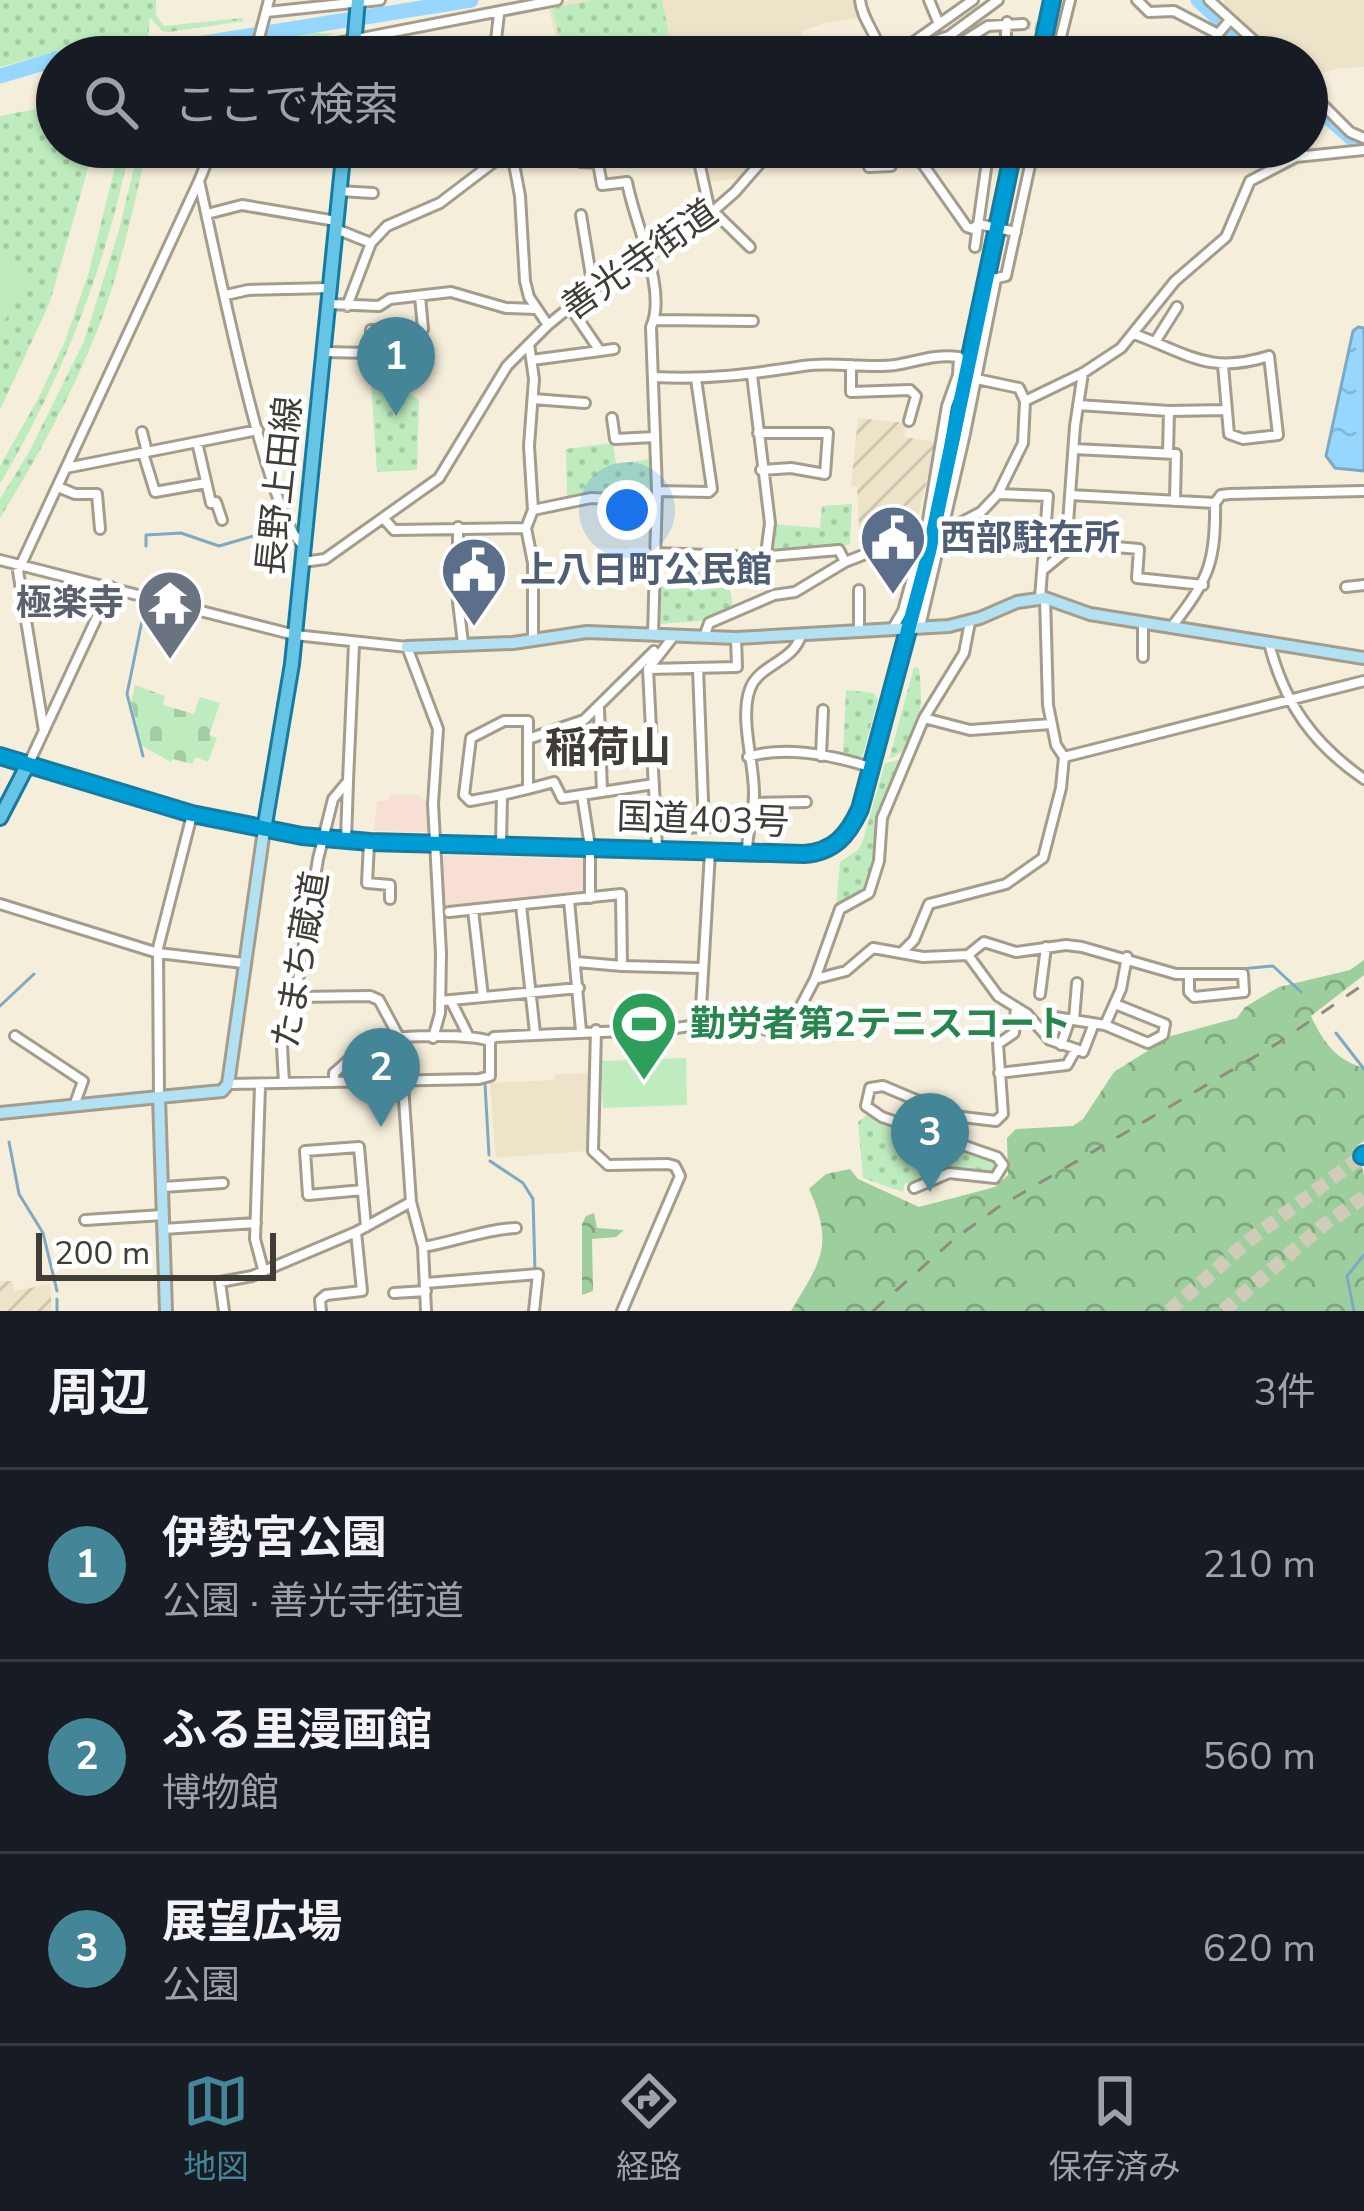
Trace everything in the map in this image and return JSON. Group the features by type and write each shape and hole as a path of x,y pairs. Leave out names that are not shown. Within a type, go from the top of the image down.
{"highway":[{"path":"1040,36 1048,0"},
{"name":"国道403号","path":"0,756 192,814 323,838 747,852 816,853 830,848 851,828 916,625 1012,168"}],"main road":[{"path":"354,36 358,3"},
{"name":"長野上田線","path":"264,830 295,635 342,168"},
{"path":"0,818 28,764"}],"street":[{"path":"260,36 269,0"},
{"path":"266,14 380,0"},
{"path":"366,36 556,0"},
{"path":"860,0 861,13 876,36"},
{"path":"929,0 939,24"},
{"path":"917,36 973,0"},
{"path":"949,36 998,0"},
{"path":"1058,36 1070,0"},
{"path":"1137,0 1149,12 1174,11 1219,34 1227,24"},
{"path":"1208,0 1243,36"},
{"path":"497,36 500,14"},
{"path":"1006,36 1007,22"},
{"path":"970,36 1007,22 1023,24"},
{"path":"1328,110 1350,132 1364,138"},
{"path":"1328,154 1364,150"},
{"path":"44,731 18,571 204,168"},
{"path":"347,306 371,243 387,226 440,203 485,168"},
{"path":"515,168 525,281 548,325"},
{"path":"599,168 602,185 627,182 656,300 651,327 657,496 653,635"},
{"path":"700,168 709,207 750,248"},
{"name":"善光寺街道","path":"303,562 322,561 439,478 493,385 548,325 593,288 648,258 714,212 755,168"},
{"path":"925,168 967,227 973,230 978,224"},
{"path":"975,248 986,168"},
{"path":"991,279 1006,276 1030,168"},
{"path":"1025,401 1114,354 1174,281 1226,237 1250,181 1275,168"},
{"path":"199,181 270,485 292,535 304,546"},
{"path":"339,190 373,193"},
{"path":"207,214 242,205 336,225 371,243"},
{"path":"581,214 593,288"},
{"path":"978,224 1016,232"},
{"path":"226,296 248,290 330,288"},
{"path":"328,304 379,306 390,299 459,293 506,308 537,309"},
{"path":"324,352 371,353 371,330 423,329 420,296"},
{"path":"570,307 600,351"},
{"path":"1155,342 1177,307"},
{"path":"655,320 753,321"},
{"path":"1134,334 1200,362 1240,365 1269,356 1278,435 1243,439 1229,434 1223,364"},
{"path":"529,344 533,509 526,528 533,563 532,641"},
{"path":"532,360 614,349"},
{"path":"656,377 696,379 803,366 897,364 927,355 958,357 966,377 1018,388 1025,401 1022,443 998,494 981,512 845,562 795,592 774,595 709,623 704,638"},
{"path":"851,364 851,392 910,390 916,396 909,421"},
{"path":"1043,570 1065,554 1084,373"},
{"path":"752,375 770,524 766,554"},
{"path":"533,509 590,498 710,492 696,379"},
{"path":"532,399 585,403"},
{"path":"1078,405 1226,410"},
{"path":"1168,453 1169,411"},
{"path":"612,418 615,439 654,437"},
{"path":"66,467 258,430"},
{"path":"142,432 155,492 206,483"},
{"path":"758,433 828,433 825,474 791,468 761,470"},
{"path":"197,442 211,503 216,502 222,520"},
{"path":"1073,449 1176,454 1175,500"},
{"path":"58,487 75,494 97,494 100,529"},
{"path":"1173,625 1203,585 1214,553 1215,503 1221,495 1364,491"},
{"path":"998,494 1048,496 1042,598 1051,724 1058,753 1064,757 1364,681"},
{"path":"1070,495 1215,503"},
{"path":"385,520 394,530 526,528"},
{"path":"458,527 463,643"},
{"path":"916,625 933,593 933,532"},
{"path":"892,630 933,532"},
{"path":"1067,543 1139,549 1137,578 1203,585"},
{"path":"657,553 701,556 839,550 845,562"},
{"path":"0,560 295,635 354,644 407,647 532,641 586,632 736,638 892,630 970,622 1017,602 1042,598 1090,614 1364,658"},
{"path":"1346,587 1364,585"},
{"path":"28,764 111,587"},
{"path":"859,590 859,632"},
{"path":"1143,621 1143,657"},
{"path":"228,1084 487,1077 494,1037 535,1033 736,1020 785,1036 815,979 840,909 868,893 879,860 882,818 924,718 964,653 970,622"},
{"path":"747,852 754,803 748,757 751,687 792,653 801,635"},
{"path":"657,850 648,669 670,636"},
{"path":"528,740 584,720 670,636"},
{"path":"648,669 737,667 736,638"},
{"path":"1269,642 1289,699 1325,751 1364,779"},
{"path":"346,840 354,644"},
{"path":"407,647 437,722 434,844 445,1001 433,1038"},
{"path":"698,668 704,827"},
{"path":"599,707 602,791"},
{"path":"821,756 823,710"},
{"path":"924,718 970,730 1051,724"},
{"path":"528,789 528,721 504,721 471,738 464,795 470,801 502,796 528,789 554,782 562,798 654,784"},
{"path":"748,757 762,753 821,756 872,768"},
{"path":"902,952 914,940 929,904 990,890 1042,858 1058,802 1064,757"},
{"name":"たまち蔵道","path":"284,1083 282,1046 323,838 333,799 348,782"},
{"path":"582,795 590,847 590,898"},
{"path":"501,845 502,796"},
{"path":"754,803 806,802"},
{"path":"166,1311 158,953 192,814"},
{"path":"657,829 748,826"},
{"path":"0,1114 222,1091 228,1084 264,830"},
{"path":"370,842 367,883 390,885 390,899"},
{"path":"700,1025 711,851"},
{"path":"449,912 621,895 622,966"},
{"path":"568,900 581,1031"},
{"path":"0,904 158,953 243,963"},
{"path":"521,905 535,1033"},
{"path":"473,910 483,997"},
{"path":"815,979 846,971 873,948 923,957 968,955 985,942 1016,952 1066,945 1189,975 1243,974 1244,992 1193,997 1189,975"},
{"path":"1040,994 1046,947"},
{"path":"968,955 998,996 1061,1045 1083,1052 1093,1025"},
{"path":"1105,1025 1127,957"},
{"path":"577,962 701,968"},
{"path":"1061,1045 1072,1019 1077,983"},
{"path":"445,1001 578,988"},
{"path":"295,997 370,996 383,1006 398,1037 405,1079 411,1202 423,1247 426,1311"},
{"path":"445,1001 468,1035"},
{"path":"1042,1030 1052,1018 1105,1025 1148,1043 1163,1035 1165,1024 1115,1004"},
{"path":"914,1188 949,1173 995,1178 1003,1165 997,1156 944,1142 870,1112 865,1099 870,1088 884,1086 954,1116 992,1122 1003,1114 998,1044 1014,1033 1016,1007"},
{"path":"596,1030 596,1155 608,1165 668,1164 680,1176 622,1311"},
{"path":"334,1079 334,1072 372,1043 398,1037 468,1035 490,1041"},
{"path":"15,1036 83,1082 74,1106"},
{"path":"999,1073 1067,1065 1076,1049"},
{"path":"260,1086 255,1239 263,1269"},
{"path":"363,1190 308,1195 305,1151 359,1147 363,1190 366,1227"},
{"path":"163,1187 223,1183"},
{"path":"224,1311 220,1282 251,1276 356,1232 411,1202"},
{"path":"85,1220 256,1223"},
{"path":"423,1247 516,1228"},
{"path":"321,1311 320,1300 326,1295 362,1291 356,1232"},
{"path":"394,1293 534,1275 534,1311"}],"shaded area":[{"path":"570,0 856,0 860,18 826,23 802,31 802,36 555,36 548,5"},
{"path":"1224,0 1364,0 1364,67 1328,71 1328,36 1256,36 1224,8"},
{"path":"706,168 749,168 740,178 710,182"},
{"path":"858,418 906,423 904,437 936,442 916,525 874,544 859,530 857,487 851,486"},
{"path":"390,794 416,795 430,803 431,832 374,831 377,801 387,801"},
{"path":"442,855 586,859 585,893 445,908"},
{"path":"589,1073 587,1151 496,1158 490,1083"},
{"path":"0,1281 13,1281 14,1291 50,1284 52,1311 0,1311"}],"green space":[{"path":"0,0 156,0 156,15 164,26 244,21 169,32 150,17 148,36 36,36 36,57 0,67"},
{"path":"593,0 662,0 669,36 559,36 552,8"},
{"path":"268,30 337,34 325,36 213,36"},
{"path":"36,109 36,168 88,168 50,302 0,410 0,116"},
{"path":"115,168 125,168 79,321 43,404 0,484 0,466 64,344 89,272"},
{"path":"134,168 142,168 125,243 85,360 0,518 0,499 84,341"},
{"path":"0,255 22,268 26,285 0,328"},
{"path":"371,383 379,383 386,392 405,391 419,400 417,470 377,472"},
{"path":"613,443 616,464 653,459 654,496 592,494 567,501 566,449"},
{"path":"852,504 850,544 816,552 770,550 773,524 820,528 822,506"},
{"path":"725,559 733,607 700,621 658,624 658,587 694,586 697,560"},
{"path":"914,667 919,669 919,721 909,744 889,759"},
{"path":"135,685 165,696 163,705 194,714 200,697 220,703 209,735 217,738 208,762 196,757 192,764 171,762 142,746 131,702"},
{"path":"846,690 874,693 878,700 863,754 857,759 843,755"},
{"path":"908,746 878,818 871,879 853,898 836,906 840,862 858,850 863,840 885,763 899,760"},
{"path":"1364,960 1364,975 1311,1016 1332,1049 1364,1068 1364,1141 1358,1145 1364,1176 1364,1311 791,1311 821,1253 821,1225 809,1189 826,1174 850,1169 858,1179 919,1207 995,1187 1008,1175 1007,1138 1016,1129 1073,1126 1083,1119 1114,1072 1171,1036 1237,1018 1245,1007 1279,987 1350,970"},
{"name":"勤労者第2テニスコート","path":"686,1058 687,1105 603,1108 601,1061"},
{"path":"868,1114 947,1149 997,1161 999,1168 993,1175 946,1171 905,1183 903,1192 863,1178 858,1122"},
{"path":"594,1213 597,1228 624,1230 616,1237 592,1239 593,1291 582,1295 582,1224"}],"water":[{"path":"1364,328 1364,471 1335,468 1326,456 1353,331"}],"waterway":[{"path":"248,36 471,0"},
{"path":"1198,0 1237,36"},
{"path":"0,76 36,65"},
{"path":"1328,118 1364,143"},
{"path":"146,546 146,535 181,533 219,546 281,528"},
{"path":"143,616 127,694 143,756"},
{"path":"1241,969 1273,966 1301,992"},
{"path":"0,1006 34,974"},
{"path":"1336,1033 1364,1069"},
{"path":"485,1084 489,1155"},
{"path":"9,1142 19,1194 43,1233 57,1291"},
{"path":"490,1161 523,1183 533,1199 535,1270"},
{"path":"1354,1311 1347,1276 1364,1255"},
{"path":"57,1299 57,1311"}],"tunnel":[{"path":"1023,24 1053,30"},
{"path":"1169,1311 1248,1241 1362,1156"},
{"path":"1223,1311 1322,1226 1364,1197"}],"railway":[{"path":"873,1311 997,1208 1278,1043 1364,984"}],"place":[{"name":"伊勢宮公園","path":"396,416"},
{"name":"西部駐在所","path":"893,597"},
{"name":"上八日町公民館","path":"474,629"},
{"name":"極楽寺","path":"170,662"},
{"name":"勤労者第2テニスコート","path":"644,1083"},
{"name":"ふる里漫画館","path":"381,1127"},
{"name":"展望広場","path":"930,1192"}],"district":[{"name":"稲荷山","path":"608,748"}]}
